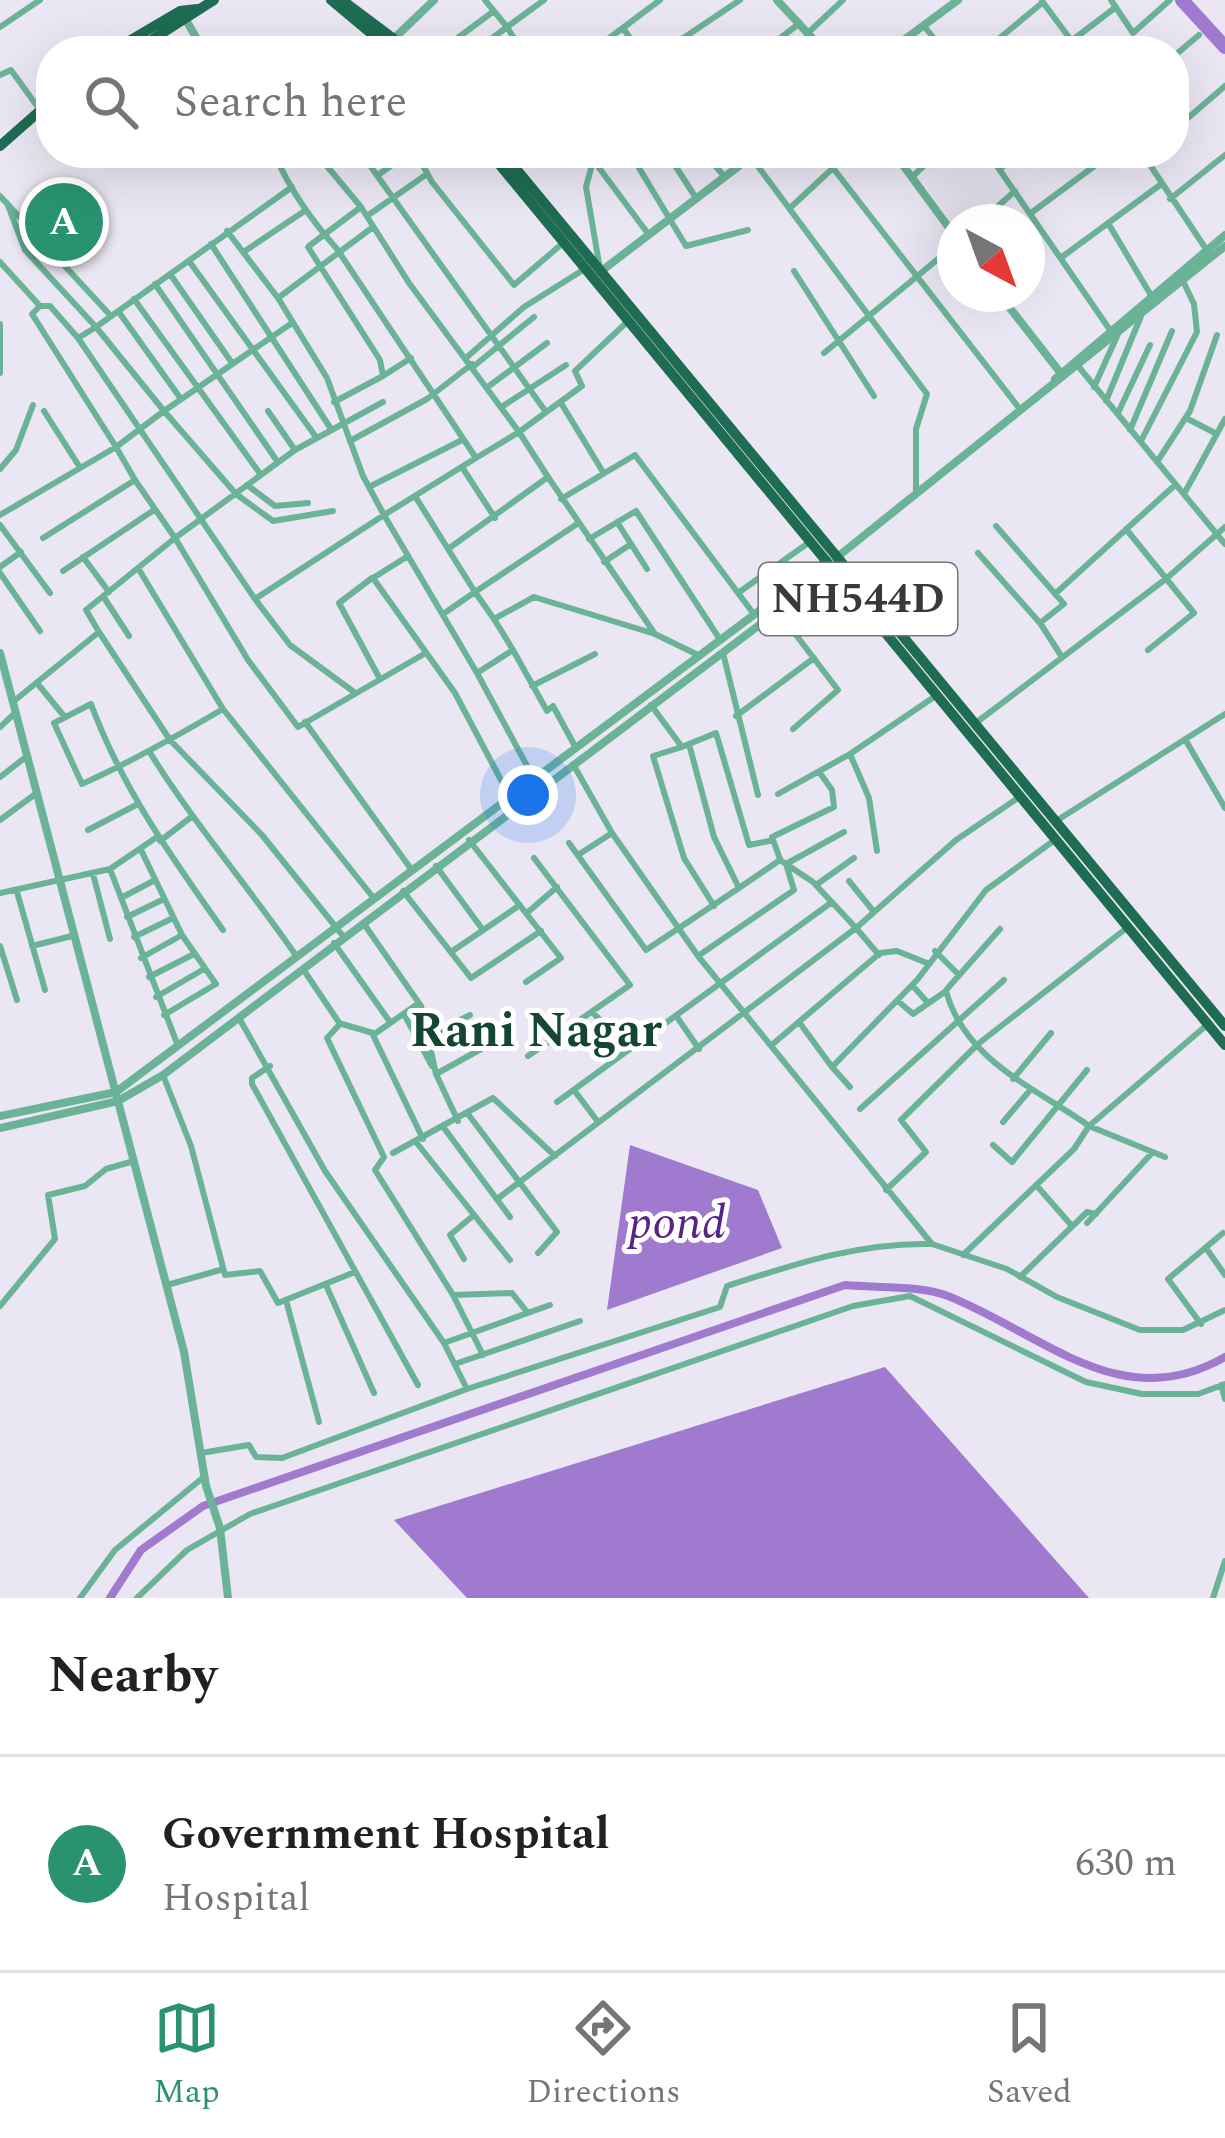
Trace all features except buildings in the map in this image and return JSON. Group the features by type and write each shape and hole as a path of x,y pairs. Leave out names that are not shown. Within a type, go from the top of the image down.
{"highway":[{"path":"159,36 214,0"},
{"path":"331,0 372,36"},
{"path":"342,0 394,34"},
{"path":"138,36 180,11 197,9"},
{"path":"0,146 36,114"},
{"name":"NH544D","path":"502,168 1225,1026"},
{"name":"NH544D","path":"514,168 628,321 673,369 811,542 834,561 1225,1045"}],"street":[{"path":"0,27 40,0"},
{"path":"394,34 434,0"},
{"path":"485,0 513,36"},
{"path":"495,36 544,0"},
{"path":"613,36 660,0"},
{"path":"686,36 740,0"},
{"path":"777,0 814,36"},
{"path":"810,31 843,0"},
{"path":"910,36 958,0"},
{"path":"1076,36 1113,4 1133,33 1170,0"},
{"path":"1002,36 1042,2 1068,36"},
{"path":"460,36 494,11"},
{"path":"185,20 195,36"},
{"path":"783,36 800,23"},
{"path":"924,26 932,36"},
{"path":"623,28 629,36"},
{"path":"1189,43 1199,34"},
{"path":"0,76 11,70 36,104"},
{"path":"1189,117 1225,86"},
{"path":"1170,199 1225,155"},
{"path":"282,168 476,458"},
{"path":"328,168 489,386 603,563 655,634"},
{"path":"373,168 546,412"},
{"path":"378,175 389,168"},
{"path":"423,168 514,285 564,242"},
{"path":"589,168 586,187 593,272"},
{"path":"599,168 649,235"},
{"path":"639,168 688,246 748,230"},
{"path":"676,168 695,198"},
{"path":"717,168 724,176"},
{"path":"471,362 492,333 649,235 735,168"},
{"path":"763,168 927,394 916,429 916,497"},
{"path":"790,207 833,168 1019,408"},
{"path":"908,168 937,212"},
{"path":"914,175 922,168"},
{"path":"1043,204 1092,168"},
{"path":"1151,168 1209,254"},
{"path":"1000,169 1024,204"},
{"path":"367,216 427,174"},
{"path":"1062,257 1160,185"},
{"path":"78,338 292,187"},
{"path":"1000,204 1015,191"},
{"path":"0,196 114,314 182,398"},
{"path":"7,203 25,250 236,494 280,523 333,511"},
{"path":"361,207 308,247 380,360 383,376"},
{"path":"243,252 307,210"},
{"path":"1108,223 1154,300"},
{"path":"278,298 373,226"},
{"path":"227,231 292,323 344,422 368,487 444,613 533,778"},
{"path":"1045,233 1114,332"},
{"path":"1059,376 1078,366 1114,332 1183,281 1225,235"},
{"path":"211,244 331,429"},
{"path":"0,1116 117,1097 300,962 334,943 777,610 1019,408 1209,254 1225,246"},
{"path":"189,260 316,437"},
{"path":"824,353 937,260"},
{"path":"0,262 40,307"},
{"path":"794,271 874,396"},
{"path":"170,274 232,364"},
{"path":"1140,442 1196,332 1194,304 1183,281"},
{"path":"155,284 214,376 278,461"},
{"path":"134,299 261,475"},
{"path":"353,692 290,645 78,338 50,306 40,307 32,314 248,660 298,727 424,654"},
{"path":"1012,312 1059,376"},
{"path":"1106,401 1138,334 1141,316"},
{"path":"350,441 434,394 534,317"},
{"path":"255,599 519,432 582,386 575,371 628,321"},
{"path":"0,515 116,447 292,323"},
{"path":"0,324 0,374"},
{"path":"1130,430 1172,331"},
{"path":"1094,386 1114,332"},
{"path":"1156,463 1186,418 1211,364 1217,335"},
{"path":"489,386 547,343"},
{"path":"1117,415 1150,345"},
{"path":"334,401 411,358"},
{"path":"502,406 566,365"},
{"path":"1078,366 1222,541"},
{"path":"343,936 262,835 170,740 86,610 278,461 383,402"},
{"path":"560,402 603,472"},
{"path":"0,470 13,455 33,405"},
{"path":"44,411 79,466"},
{"path":"268,411 295,450"},
{"path":"1186,418 1217,434"},
{"path":"1184,495 1225,418"},
{"path":"368,487 463,440"},
{"path":"561,499 637,457 753,613"},
{"path":"462,467 495,518"},
{"path":"448,549 548,477"},
{"path":"43,538 135,480"},
{"path":"248,485 272,505 308,503"},
{"path":"1056,593 1175,485"},
{"path":"415,496 547,711 553,706 576,748"},
{"path":"62,571 154,510"},
{"path":"588,539 636,511 719,638"},
{"path":"617,522 647,568"},
{"path":"444,613 577,524"},
{"path":"0,525 50,593"},
{"path":"996,526 1064,604 1040,623"},
{"path":"974,724 1222,541 1225,527"},
{"path":"1126,530 1194,614 1148,650"},
{"path":"738,592 811,542"},
{"path":"603,563 631,544"},
{"path":"20,552 0,570 40,631"},
{"path":"978,553 1040,623 1062,657"},
{"path":"380,679 339,603 408,556"},
{"path":"83,557 129,636"},
{"path":"0,1128 117,1097 163,1075 239,1018 373,896 753,613 834,561"},
{"path":"138,568 223,709 373,896"},
{"path":"373,578 455,693 510,797"},
{"path":"494,619 534,597 655,634 698,655"},
{"path":"777,610 838,692 793,729"},
{"path":"0,728 37,682 99,632"},
{"path":"477,673 513,650"},
{"path":"723,652 758,794"},
{"path":"0,653 167,1286 206,1481 220,1528 228,1598"},
{"path":"532,686 595,654"},
{"path":"736,716 814,658"},
{"path":"37,682 64,716"},
{"path":"778,794 850,754 938,695"},
{"path":"223,709 118,767 80,783 54,724 90,704 118,767 158,839 224,930"},
{"path":"651,705 686,746 714,837 739,888"},
{"path":"1055,822 1225,714"},
{"path":"305,722 412,869"},
{"path":"714,906 684,858 653,756 716,733 749,844 769,841 833,808 832,790 820,772"},
{"path":"1185,739 1225,808"},
{"path":"148,751 190,818 300,962 340,1024 373,1033 419,1003"},
{"path":"850,754 869,798 877,851"},
{"path":"0,777 26,758"},
{"path":"572,764 612,833 698,956 932,1244"},
{"path":"0,820 34,795"},
{"path":"496,1199 746,1013 856,928 956,840 1020,796"},
{"path":"88,830 138,804"},
{"path":"0,893 110,869 190,818"},
{"path":"569,843 644,949 783,862 844,832"},
{"path":"578,855 612,833"},
{"path":"832,1066 912,985 986,890 1056,839"},
{"path":"470,840 562,959 526,982"},
{"path":"698,956 794,890 769,841"},
{"path":"142,850 173,918 216,986 164,1015"},
{"path":"528,1056 630,985 534,858"},
{"path":"816,885 854,858"},
{"path":"783,862 816,885 879,955"},
{"path":"436,866 483,930"},
{"path":"110,869 180,1049"},
{"path":"93,874 110,939"},
{"path":"120,898 155,880"},
{"path":"849,881 874,912"},
{"path":"526,913 557,887"},
{"path":"402,891 471,978 541,931"},
{"path":"17,892 45,990"},
{"path":"127,917 164,899"},
{"path":"557,1102 832,902"},
{"path":"451,952 520,904"},
{"path":"134,938 173,918"},
{"path":"362,922 419,1003 435,1072"},
{"path":"886,1190 926,1152 901,1120 978,1044 1128,927"},
{"path":"898,1000 911,1014 946,991 1000,929"},
{"path":"141,958 182,934"},
{"path":"32,946 72,936"},
{"path":"334,943 390,1022"},
{"path":"0,946 17,1000"},
{"path":"772,1044 879,955 897,951 927,963"},
{"path":"934,951 959,975"},
{"path":"149,977 194,954"},
{"path":"156,997 204,969"},
{"path":"860,1109 956,1018 1004,980"},
{"path":"912,985 928,1003"},
{"path":"946,991 956,1018 1013,1079 1089,1126 1165,1157"},
{"path":"592,1012 630,1049"},
{"path":"404,1013 458,1121"},
{"path":"430,1036 470,1015"},
{"path":"676,1016 699,1049"},
{"path":"239,1018 360,1227 444,1343 467,1389"},
{"path":"799,1022 850,1088"},
{"path":"340,1024 327,1038 384,1156 374,1171 453,1295 483,1355"},
{"path":"963,1255 1036,1186 1089,1126 1208,1024"},
{"path":"373,1033 419,1140 510,1260"},
{"path":"1013,1079 1051,1033"},
{"path":"435,1072 483,1048"},
{"path":"270,1066 251,1082 418,1384"},
{"path":"993,1145 1012,1162 1087,1070"},
{"path":"163,1075 191,1146 220,1270 231,1277 260,1271 275,1301 286,1303 355,1271"},
{"path":"1004,1122 1031,1089"},
{"path":"574,1090 598,1122"},
{"path":"393,1154 495,1098 555,1156"},
{"path":"468,1114 558,1234 538,1253"},
{"path":"444,1128 510,1216"},
{"path":"1087,1223 1152,1153"},
{"path":"0,1306 55,1239 47,1195 86,1186 106,1169 134,1161"},
{"path":"1036,1186 1072,1226"},
{"path":"1020,1276 1087,1212 1096,1214"},
{"path":"464,1259 450,1235 474,1215"},
{"path":"1202,1324 1168,1279 1223,1233"},
{"path":"201,1453 249,1445 256,1457 282,1458 467,1389 720,1306 727,1286 874,1244 932,1244 1020,1276 1140,1330 1165,1332 1202,1324 1225,1310"},
{"path":"1206,1247 1225,1275"},
{"path":"167,1286 220,1270"},
{"path":"326,1285 374,1393"},
{"path":"453,1295 512,1293 527,1312"},
{"path":"137,1598 159,1572 220,1528 788,1325 910,1296 1086,1382 1142,1394 1198,1394 1223,1384 1225,1399"},
{"path":"286,1303 319,1422"},
{"path":"444,1343 472,1329 550,1305"},
{"path":"455,1364 580,1322"},
{"path":"80,1598 115,1550 206,1481"},
{"path":"1213,1598 1225,1561"}],"water":[{"name":"pond","path":"630,1145 758,1190 782,1248 607,1310"},
{"path":"885,1367 1089,1598 467,1598 394,1520"}],"waterway":[{"path":"1182,0 1225,47"},
{"path":"110,1598 141,1550 203,1506 845,1285 937,1292 1050,1348 1117,1374 1152,1378 1187,1373 1225,1357"}],"place":[{"name":"Government Hospital","path":"64,222"}],"district":[{"name":"Rani Nagar","path":"536,1031"}]}
